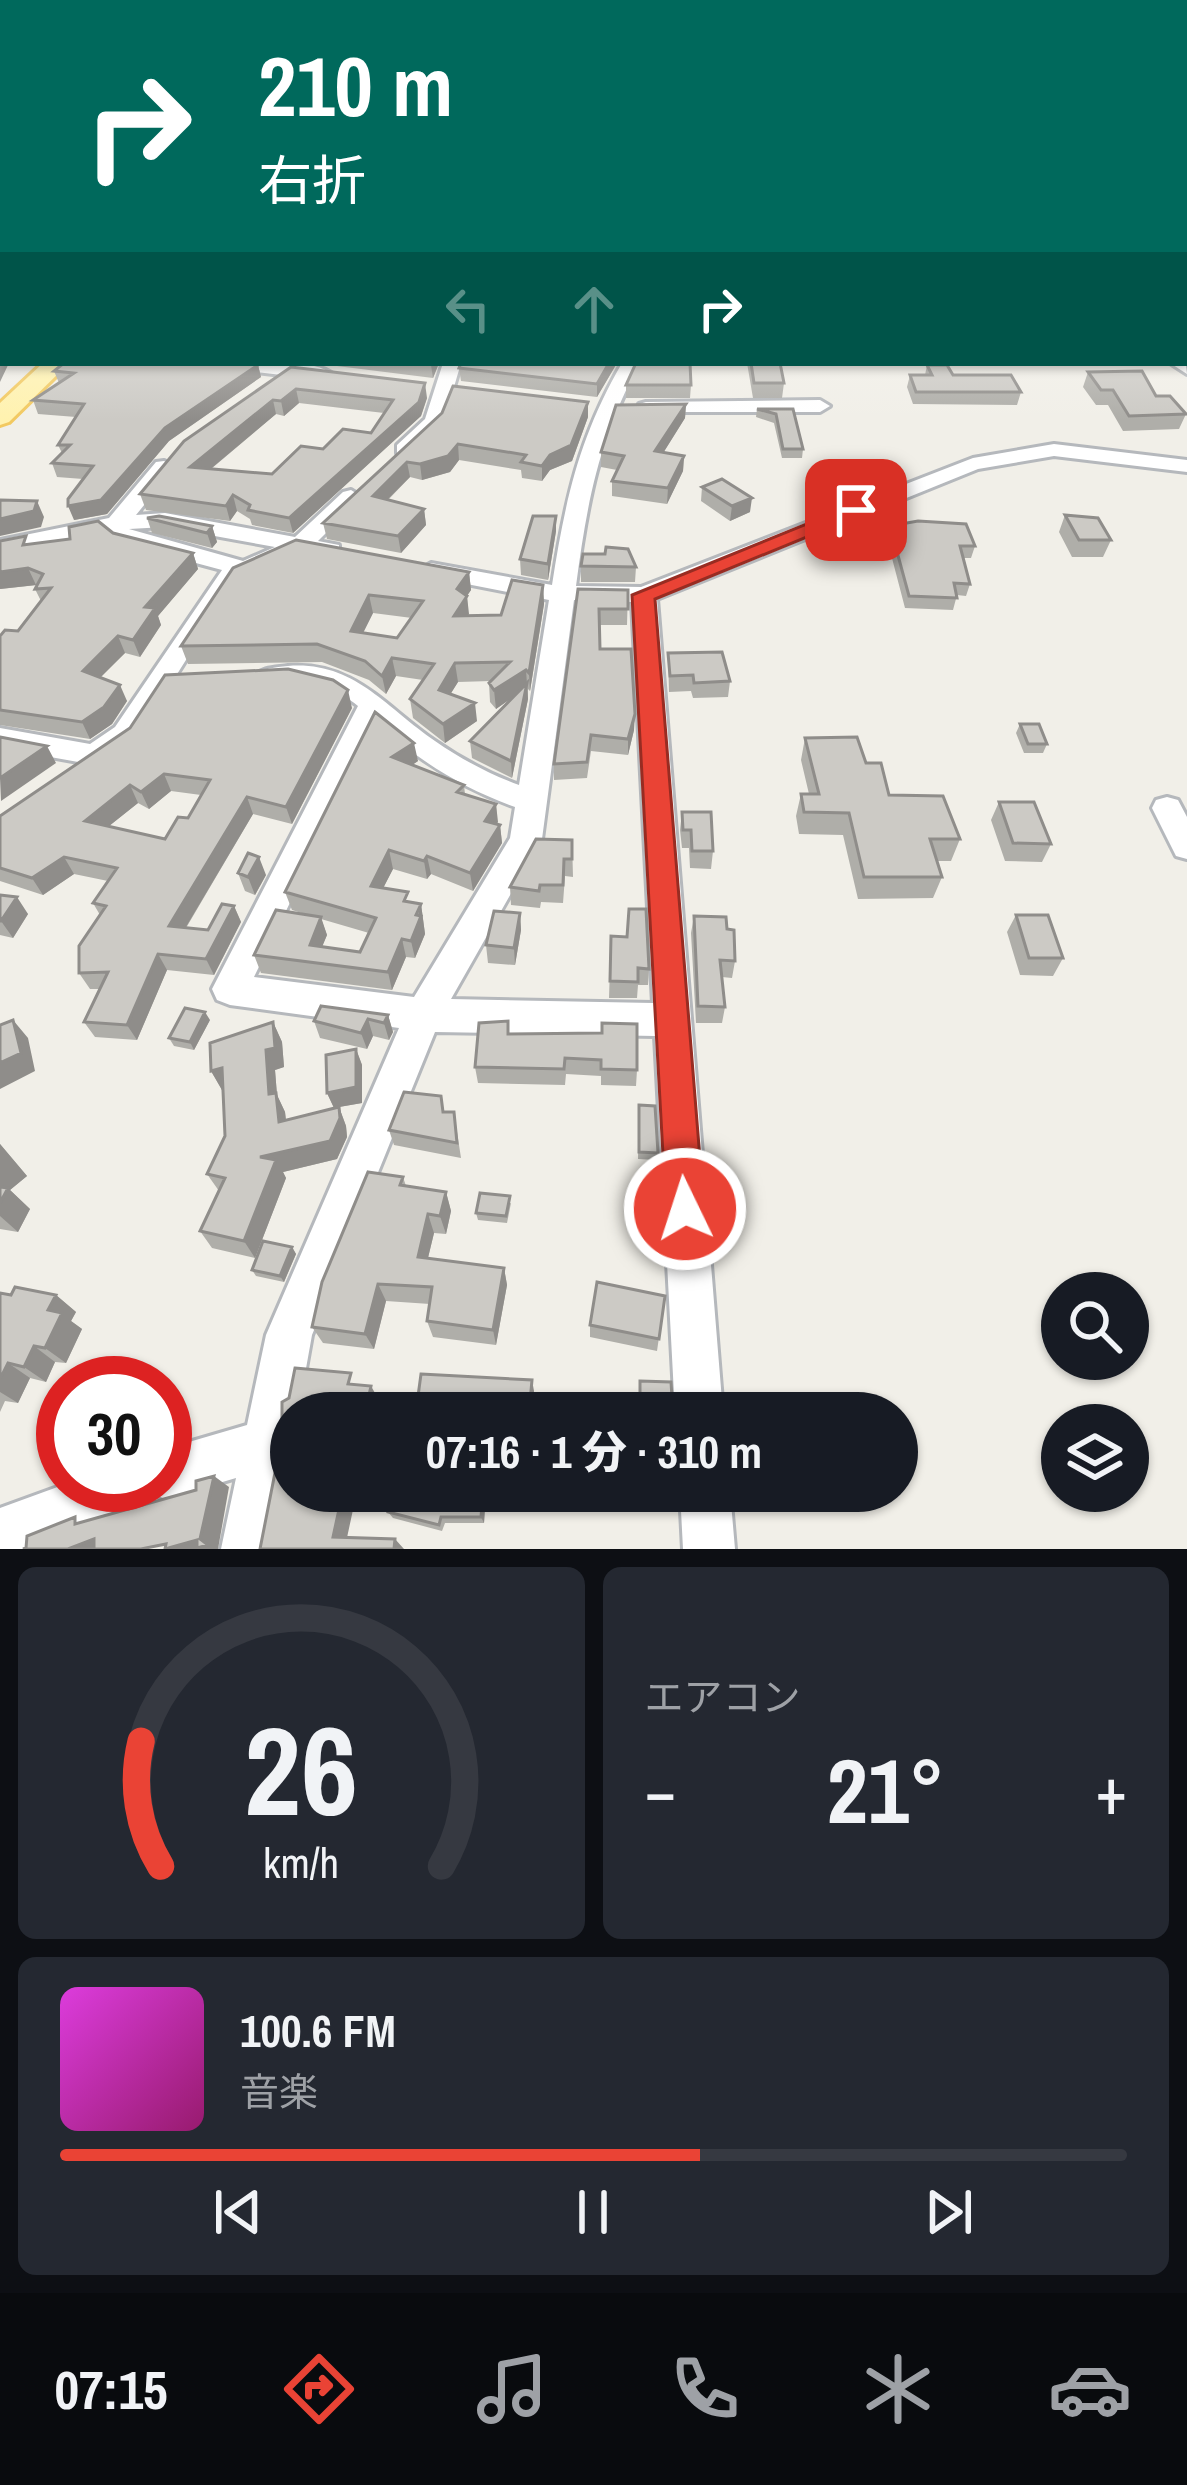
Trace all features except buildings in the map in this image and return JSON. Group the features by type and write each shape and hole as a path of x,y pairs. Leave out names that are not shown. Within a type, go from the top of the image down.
{"main road":[{"path":"0,417 54,366"}],"street":[{"path":"247,1549 289,1335 423,1015 526,838 534,802 540,720 593,408 628,366"},
{"path":"263,393 299,367 338,375"},
{"path":"70,773 125,734 226,577 301,544 434,422 446,382"},
{"path":"593,408 820,406"},
{"path":"179,449 117,523 118,535 244,568"},
{"path":"405,565 562,593 644,595 973,464 1054,450 1187,466"},
{"path":"0,547 117,523 165,520 363,556"},
{"path":"644,595 698,1392"},
{"path":"235,680 312,673 357,690 422,747 481,783 534,802"},
{"path":"159,680 197,680"},
{"path":"372,706 230,989 423,1015 672,1020"},
{"path":"0,738 95,754"},
{"path":"1167,808 1187,847"},
{"path":"192,1466 266,1444"},
{"path":"0,1534 58,1512"},
{"path":"706,1512 709,1549"}],"route":[{"path":"685,1209 662,806 644,595 856,510"}]}
